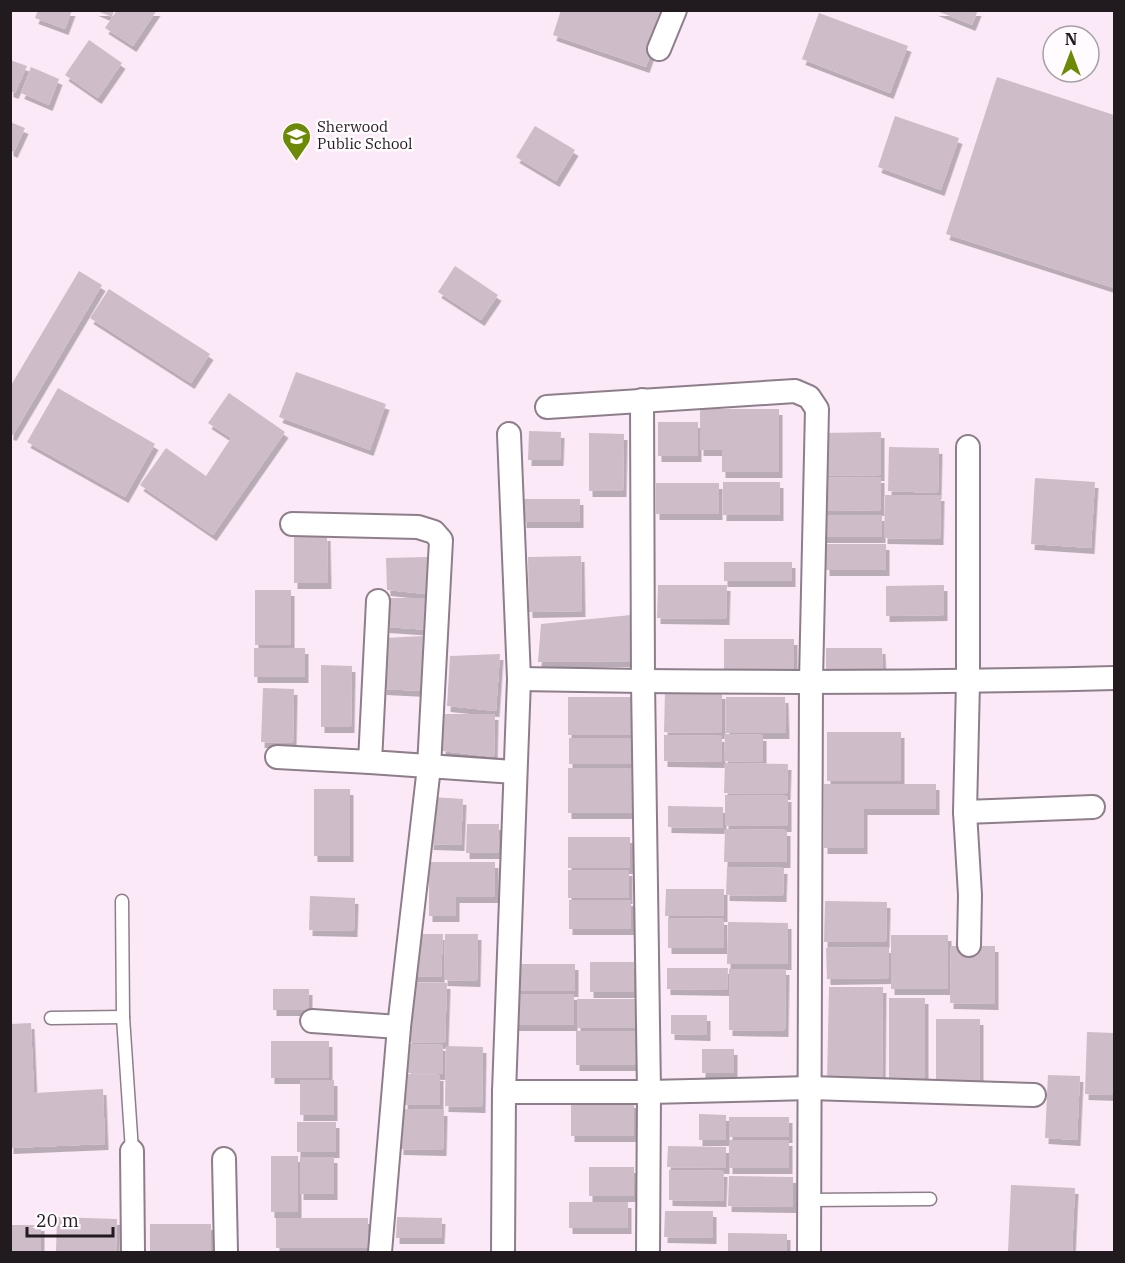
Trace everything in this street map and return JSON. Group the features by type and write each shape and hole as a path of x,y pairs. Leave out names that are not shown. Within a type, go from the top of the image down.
{"street":[{"path":"659,50 675,10"},
{"path":"547,407 795,391 808,398 817,409 811,681 809,1252"},
{"path":"642,400 643,682 650,1092 648,1252"},
{"path":"503,1252 504,1092 519,679 509,434"},
{"path":"968,447 968,682 965,812 970,895 969,945"},
{"path":"292,524 418,527 434,532 441,540 429,767 399,1027 380,1252"},
{"path":"370,762 378,601"},
{"path":"519,679 643,682 968,682 1114,678"},
{"path":"277,757 515,772"},
{"path":"965,812 1093,807"},
{"path":"312,1021 399,1027"},
{"path":"504,1092 650,1092 810,1088 1034,1095"},
{"path":"132,1151 133,1252"},
{"path":"224,1159 226,1252"}],"lane":[{"path":"122,901 123,1017 132,1151"},
{"path":"51,1018 123,1017"},
{"path":"809,1200 930,1199"}],"building":[{"path":"38,10 72,10 65,29 35,18"},
{"path":"95,10 114,10 112,17"},
{"path":"117,10 157,10 133,46 105,28"},
{"path":"561,10 666,10 646,67 553,35"},
{"path":"935,10 978,10 972,25"},
{"path":"819,13 908,46 890,93 802,59"},
{"path":"89,40 122,63 98,98 65,75"},
{"path":"10,60 27,66 15,93 10,91"},
{"path":"31,67 59,79 49,105 21,93"},
{"path":"997,77 1114,115 1114,288 946,234"},
{"path":"895,116 959,138 941,190 878,167"},
{"path":"10,122 25,128 14,152 10,150"},
{"path":"535,126 575,150 556,181 516,157"},
{"path":"455,266 498,295 481,320 438,292"},
{"path":"79,271 102,285 13,435 10,434 10,387"},
{"path":"109,289 210,354 191,383 90,318"},
{"path":"296,372 386,404 370,450 279,417"},
{"path":"58,388 155,444 125,497 27,442"},
{"path":"229,393 285,432 213,535 140,485 166,448 206,476 231,438 208,423"},
{"path":"700,409 779,409 779,472 722,472 722,450 700,450"},
{"path":"658,422 698,422 698,456 658,456"},
{"path":"529,431 561,432 560,460 528,460"},
{"path":"881,432 881,475 821,476 821,433"},
{"path":"589,433 624,434 623,491 589,491"},
{"path":"889,447 939,448 938,493 888,491"},
{"path":"881,477 881,510 823,511 823,478"},
{"path":"1035,478 1095,482 1091,548 1031,544"},
{"path":"723,482 780,482 780,515 723,515"},
{"path":"656,483 719,483 719,514 656,514"},
{"path":"885,495 941,495 940,539 884,538"},
{"path":"523,499 580,499 580,522 523,522"},
{"path":"823,515 882,515 882,537 823,537"},
{"path":"294,535 327,535 328,583 294,583"},
{"path":"826,544 886,544 886,570 826,570"},
{"path":"581,556 582,611 529,612 528,557"},
{"path":"428,557 426,594 387,590 386,558"},
{"path":"724,562 792,562 792,581 724,581"},
{"path":"658,585 727,585 726,619 657,618"},
{"path":"944,585 944,615 886,616 886,586"},
{"path":"255,590 291,590 291,645 255,645"},
{"path":"386,598 430,598 429,630 386,627"},
{"path":"631,615 632,661 538,662 541,624"},
{"path":"423,636 422,691 383,689 384,638"},
{"path":"724,639 794,639 794,674 724,674"},
{"path":"254,648 305,648 305,677 254,677"},
{"path":"826,648 882,648 883,672 826,673"},
{"path":"500,654 496,711 447,706 450,656"},
{"path":"321,665 352,666 351,727 321,727"},
{"path":"263,688 294,689 293,743 261,742"},
{"path":"665,692 722,693 722,733 664,732"},
{"path":"568,697 632,697 632,735 568,735"},
{"path":"726,697 785,697 786,733 726,733"},
{"path":"443,714 495,714 494,757 442,751"},
{"path":"827,732 901,732 901,781 827,781"},
{"path":"725,734 763,735 763,762 724,761"},
{"path":"664,735 722,736 722,762 664,761"},
{"path":"569,738 632,738 632,764 569,764"},
{"path":"725,763 788,764 787,794 724,793"},
{"path":"568,768 634,768 634,813 568,813"},
{"path":"824,784 936,784 936,809 864,809 864,848 824,848"},
{"path":"314,789 350,789 350,856 314,856"},
{"path":"725,795 788,796 788,826 725,826"},
{"path":"432,797 463,799 461,845 430,844"},
{"path":"668,806 723,807 723,828 668,827"},
{"path":"467,824 499,824 498,853 466,853"},
{"path":"725,829 787,830 787,862 724,862"},
{"path":"568,837 630,837 630,868 568,868"},
{"path":"429,862 495,862 495,897 456,897 456,916 429,916"},
{"path":"727,867 784,868 783,896 726,895"},
{"path":"568,870 629,870 629,898 568,898"},
{"path":"666,889 724,889 724,916 665,916"},
{"path":"310,896 355,898 354,931 309,930"},
{"path":"569,900 631,900 631,929 569,929"},
{"path":"825,901 887,902 886,942 824,942"},
{"path":"668,918 724,919 724,948 668,948"},
{"path":"728,922 788,923 788,964 727,964"},
{"path":"414,934 443,934 441,977 413,976"},
{"path":"445,934 478,934 477,981 444,980"},
{"path":"891,935 948,935 948,989 891,989"},
{"path":"951,946 995,946 995,1004 950,1003"},
{"path":"889,947 889,978 827,979 826,948"},
{"path":"590,962 634,962 634,992 590,992"},
{"path":"513,964 575,964 575,991 513,991"},
{"path":"667,968 728,968 727,990 667,989"},
{"path":"729,969 786,969 785,1031 729,1030"},
{"path":"410,982 447,983 445,1043 408,1042"},
{"path":"829,987 883,987 882,1082 827,1081"},
{"path":"273,989 309,989 309,1010 273,1010"},
{"path":"512,994 574,994 574,1025 512,1025"},
{"path":"889,998 925,998 925,1080 889,1080"},
{"path":"577,999 637,999 637,1028 577,1028"},
{"path":"671,1015 707,1015 707,1035 671,1034"},
{"path":"936,1019 980,1019 980,1081 936,1081"},
{"path":"31,1023 34,1093 103,1089 105,1144 10,1148 10,1024"},
{"path":"576,1031 637,1031 637,1065 576,1065"},
{"path":"1087,1032 1114,1033 1114,1095 1085,1094"},
{"path":"271,1041 329,1041 329,1078 271,1078"},
{"path":"408,1044 443,1045 443,1074 407,1073"},
{"path":"446,1046 483,1047 482,1107 445,1106"},
{"path":"702,1049 734,1049 734,1073 702,1073"},
{"path":"405,1074 440,1075 440,1105 404,1105"},
{"path":"1048,1075 1080,1076 1077,1140 1045,1138"},
{"path":"300,1080 334,1080 334,1115 300,1115"},
{"path":"571,1102 634,1102 634,1136 571,1136"},
{"path":"400,1109 444,1110 443,1150 400,1149"},
{"path":"699,1114 726,1115 726,1140 699,1140"},
{"path":"729,1117 789,1117 789,1137 729,1137"},
{"path":"297,1122 336,1122 336,1152 297,1152"},
{"path":"729,1140 789,1140 789,1168 729,1168"},
{"path":"668,1146 726,1147 726,1168 667,1167"},
{"path":"271,1156 298,1156 298,1212 271,1212"},
{"path":"300,1157 334,1157 334,1194 300,1194"},
{"path":"589,1167 634,1167 634,1196 589,1196"},
{"path":"669,1170 724,1171 723,1201 669,1200"},
{"path":"729,1176 793,1177 793,1207 728,1206"},
{"path":"1011,1185 1075,1188 1072,1252 1008,1252"},
{"path":"569,1202 628,1202 628,1228 569,1228"},
{"path":"665,1211 713,1211 713,1238 664,1237"},
{"path":"57,1217 117,1219 116,1252 56,1252"},
{"path":"397,1217 442,1218 441,1238 396,1238"},
{"path":"276,1218 368,1218 368,1248 276,1248"},
{"path":"150,1224 211,1224 211,1252 150,1252"},
{"path":"10,1225 41,1225 41,1252 10,1252"},
{"path":"728,1233 787,1234 787,1252 728,1252"}],"place":[{"name":"Sherwood Public School","path":"296,162"}]}
